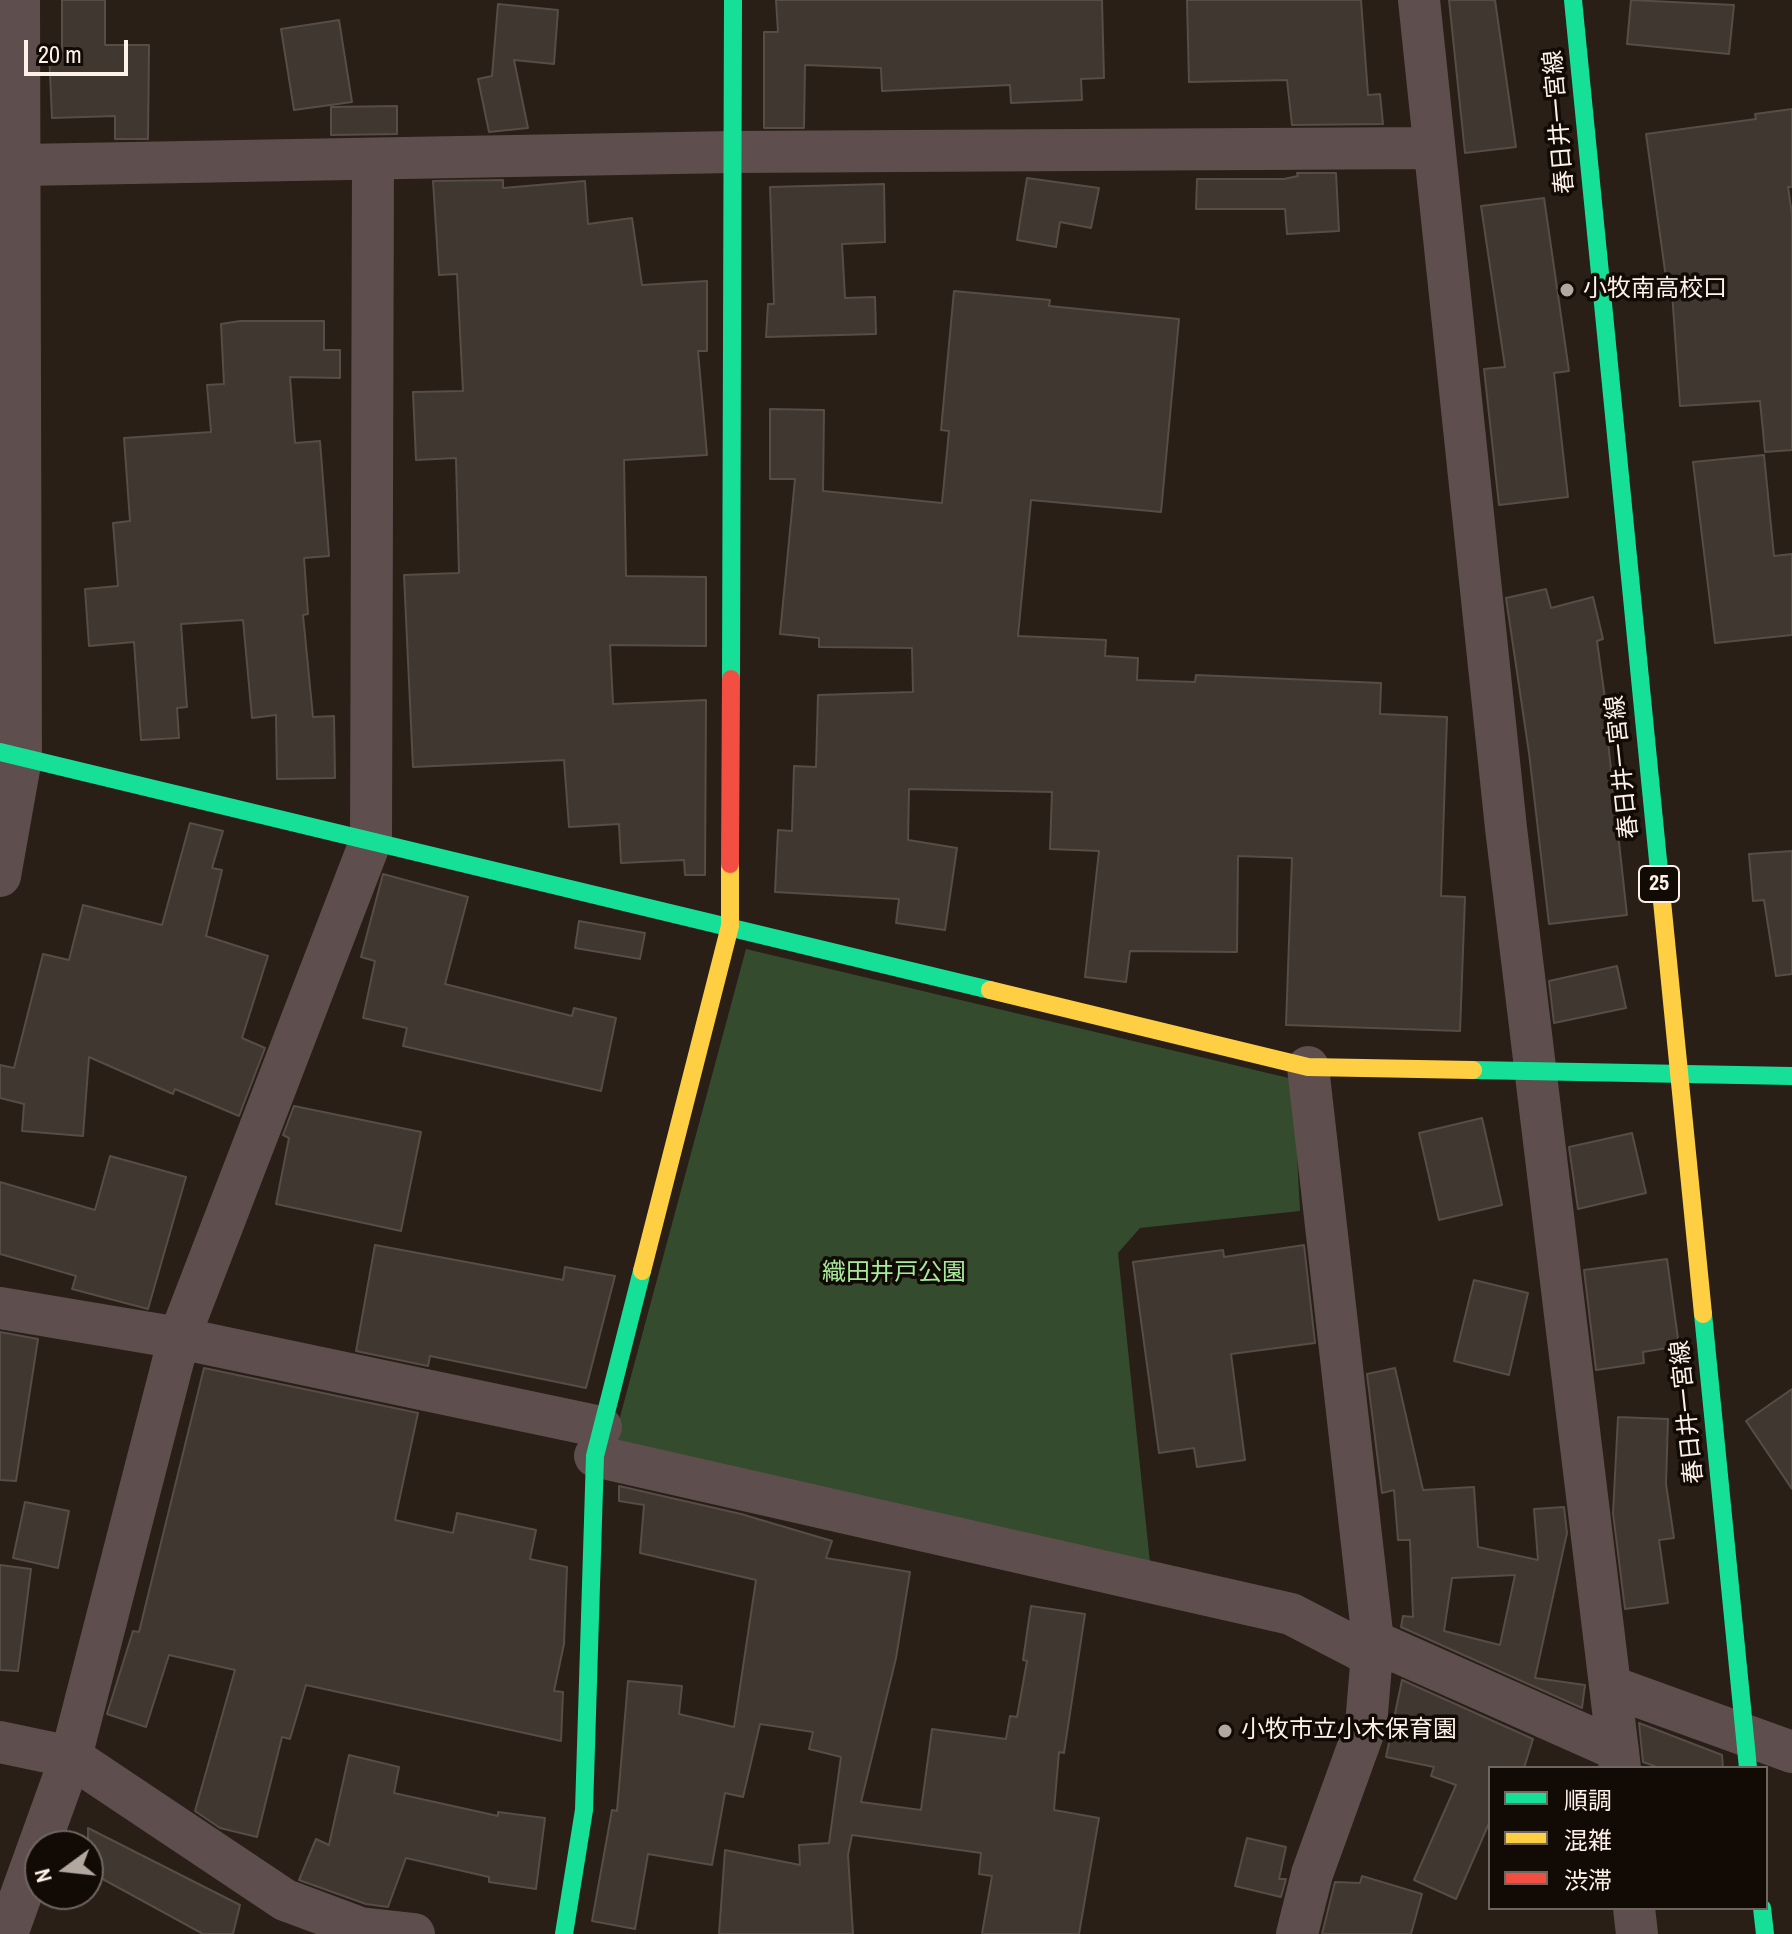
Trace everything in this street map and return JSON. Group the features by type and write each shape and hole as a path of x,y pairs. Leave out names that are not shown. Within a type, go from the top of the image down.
{"street":[{"path":"0,876 11,755 22,165 19,0"},
{"path":"564,1934 584,1810 598,1441 730,926 733,0"},
{"path":"0,1308 179,1338 1291,1614 1619,1759 1506,828 1432,148 1419,0"},
{"name":"春日井一宮線","path":"1573,0 1746,1752"},
{"path":"22,165 732,152 1432,148"},
{"path":"7,1934 71,1757 179,1338 371,840 369,438 373,159"},
{"path":"11,755 1308,1067 1792,1076"},
{"path":"1297,1934 1312,1874 1366,1725 1372,1649 1308,1067"},
{"path":"1612,1687 1746,1752 1792,1752"},
{"path":"0,1742 71,1757 285,1900 360,1928 414,1934"},
{"path":"1634,1910 1637,1934"},
{"path":"1762,1910 1765,1934"}],"green space":[{"name":"織田井戸公園","path":"746,949 1293,1079 1300,1211 1140,1228 1118,1253 1150,1563 613,1443"}],"building":[{"path":"62,0 105,0 105,45 149,45 148,139 115,139 115,116 52,118 49,51 62,51"},
{"path":"776,0 1102,0 1104,78 1081,79 1082,100 1011,103 1010,85 882,91 881,68 805,65 804,128 764,128 764,32 778,32"},
{"path":"1187,0 1361,0 1368,95 1380,94 1383,124 1292,125 1287,80 1189,82"},
{"path":"1449,0 1495,0 1516,147 1465,153"},
{"path":"1631,0 1734,5 1729,54 1627,44"},
{"path":"498,4 558,10 554,64 514,60 528,128 489,132 478,79 492,76"},
{"path":"339,20 352,102 294,110 281,29"},
{"path":"397,106 397,134 331,135 331,107"},
{"path":"1792,109 1792,187 1788,187 1792,214 1792,450 1765,452 1760,401 1680,406 1671,278 1666,278 1646,134 1756,119 1755,114"},
{"path":"1297,173 1336,173 1339,231 1287,234 1285,209 1196,209 1197,179 1284,179 1298,176"},
{"path":"1027,178 1099,188 1091,228 1060,222 1056,247 1017,240"},
{"path":"503,180 503,188 585,181 588,224 632,218 642,285 707,281 707,351 698,351 707,455 624,460 626,576 706,577 706,646 610,645 613,704 706,700 705,875 685,875 684,860 621,863 619,824 569,827 564,760 413,767 404,575 459,573 456,458 416,460 413,392 463,391 457,274 439,275 433,181"},
{"path":"884,184 885,242 842,244 845,298 875,297 876,334 766,337 768,304 774,304 770,187"},
{"path":"1544,198 1569,371 1554,373 1568,497 1499,505 1484,369 1505,367 1481,206"},
{"path":"954,291 1050,300 1049,306 1179,319 1161,512 1031,500 1018,636 1106,640 1105,656 1138,658 1137,680 1195,682 1196,675 1381,683 1380,714 1447,717 1441,896 1465,897 1460,1031 1286,1025 1292,858 1238,856 1237,952 1130,951 1126,982 1085,977 1099,851 1050,849 1052,792 909,789 908,840 957,848 945,930 896,923 899,899 775,892 778,830 792,831 794,766 816,767 818,695 913,692 912,648 819,647 819,638 780,634 795,479 770,479 770,409 824,410 823,491 942,503 949,431 941,430"},
{"path":"240,321 324,321 324,350 340,350 340,378 290,377 295,443 320,441 329,556 304,558 308,614 303,615 313,717 334,716 335,778 277,779 276,715 252,718 243,620 181,624 187,707 177,708 179,738 141,740 134,642 89,646 85,589 118,586 113,523 130,521 124,438 211,432 207,385 224,384 221,324"},
{"path":"1764,455 1774,556 1792,554 1792,635 1715,643 1693,462"},
{"path":"1546,589 1551,608 1593,597 1603,639 1597,641 1611,742 1608,742 1627,915 1549,924 1529,753 1506,598"},
{"path":"190,823 223,831 212,868 222,870 206,936 268,956 242,1038 265,1048 239,1116 175,1089 173,1094 89,1057 83,1136 22,1131 24,1104 0,1098 0,1065 14,1068 43,954 69,960 83,905 162,925"},
{"path":"1792,851 1792,974 1776,976 1764,900 1753,901 1749,854"},
{"path":"383,874 468,897 445,984 572,1016 574,1008 616,1018 601,1091 403,1046 407,1028 363,1018 375,961 361,957"},
{"path":"579,921 645,933 640,959 575,948"},
{"path":"1617,966 1626,1008 1554,1023 1549,981"},
{"path":"294,1106 421,1132 401,1231 276,1204 289,1138 283,1135"},
{"path":"1482,1118 1502,1205 1439,1220 1419,1133"},
{"path":"1632,1133 1646,1193 1578,1209 1569,1147"},
{"path":"110,1156 186,1177 148,1309 72,1289 76,1276 0,1254 0,1182 95,1210"},
{"path":"375,1245 563,1280 565,1267 615,1276 586,1388 430,1356 428,1366 356,1351"},
{"path":"1304,1245 1315,1343 1231,1354 1245,1460 1197,1467 1194,1448 1159,1453 1133,1262 1223,1250 1224,1257"},
{"path":"1667,1259 1679,1346 1643,1352 1644,1363 1596,1370 1584,1270"},
{"path":"1474,1280 1528,1293 1509,1375 1454,1361"},
{"path":"0,1332 38,1339 16,1481 0,1480"},
{"path":"204,1368 418,1413 395,1520 453,1533 457,1513 536,1530 530,1559 567,1567 564,1644 554,1691 563,1692 561,1741 306,1685 290,1739 282,1737 257,1837 220,1828 195,1811 235,1670 169,1655 146,1727 107,1714 133,1631 139,1632"},
{"path":"1395,1368 1423,1490 1474,1487 1478,1547 1538,1560 1534,1509 1564,1507 1567,1533 1535,1678 1585,1685 1582,1708 1401,1627 1403,1616 1413,1617 1410,1540 1398,1540 1394,1490 1382,1493 1367,1374","holes":["1515,1575 1500,1645 1444,1631 1452,1578"]},
{"path":"1792,1389 1792,1489 1746,1421"},
{"path":"1618,1417 1668,1419 1666,1484 1674,1538 1659,1540 1668,1603 1625,1609 1613,1513"},
{"path":"619,1486 741,1514 832,1541 826,1558 910,1572 896,1658 861,1802 921,1810 932,1729 1006,1739 1010,1716 1017,1717 1027,1661 1023,1660 1031,1606 1085,1614 1064,1753 1059,1752 1054,1810 1099,1818 1079,1934 982,1934 992,1876 979,1874 981,1853 852,1835 848,1855 853,1934 719,1934 725,1850 800,1865 799,1845 829,1843 841,1757 809,1749 813,1732 760,1724 743,1797 725,1793 712,1865 648,1854 635,1929 592,1921 612,1810 617,1811 628,1681 682,1686 679,1714 734,1727 756,1580 640,1553 644,1505 619,1501"},
{"path":"25,1502 69,1511 58,1568 13,1558"},
{"path":"0,1565 31,1569 18,1671 0,1670"},
{"path":"1402,1680 1533,1739 1525,1766 1488,1766 1488,1826 1456,1899 1414,1880 1456,1785 1431,1776 1434,1767 1386,1757"},
{"path":"1639,1723 1722,1755 1723,1766 1654,1766 1643,1762"},
{"path":"349,1755 399,1767 394,1793 498,1816 498,1812 545,1818 536,1889 489,1882 489,1877 406,1858 388,1907 366,1904 299,1880 316,1839 329,1845"},
{"path":"104,1836 240,1905 233,1934 203,1934 104,1880"},
{"path":"1247,1838 1286,1847 1279,1879 1286,1879 1281,1897 1235,1886"},
{"path":"1362,1876 1422,1894 1411,1934 1322,1934 1335,1882 1360,1883"}],"traffic: fast":[{"path":"731,679 733,0"},
{"path":"1573,0 1662,901"},
{"path":"0,752 990,990"},
{"path":"1473,1070 1792,1076"},
{"path":"564,1934 584,1810 595,1456 642,1271"},
{"path":"1703,1314 1748,1766"},
{"path":"1762,1910 1765,1934"}],"traffic: slow":[{"path":"642,1271 730,926 730,864"},
{"path":"1662,901 1703,1314"},
{"path":"990,990 1308,1067 1473,1070"}],"traffic: jam":[{"path":"730,864 731,679"}],"place":[{"name":"小牧南高校口","path":"1567,290"},
{"name":"小牧市立小木保育園","path":"1225,1731"}]}
